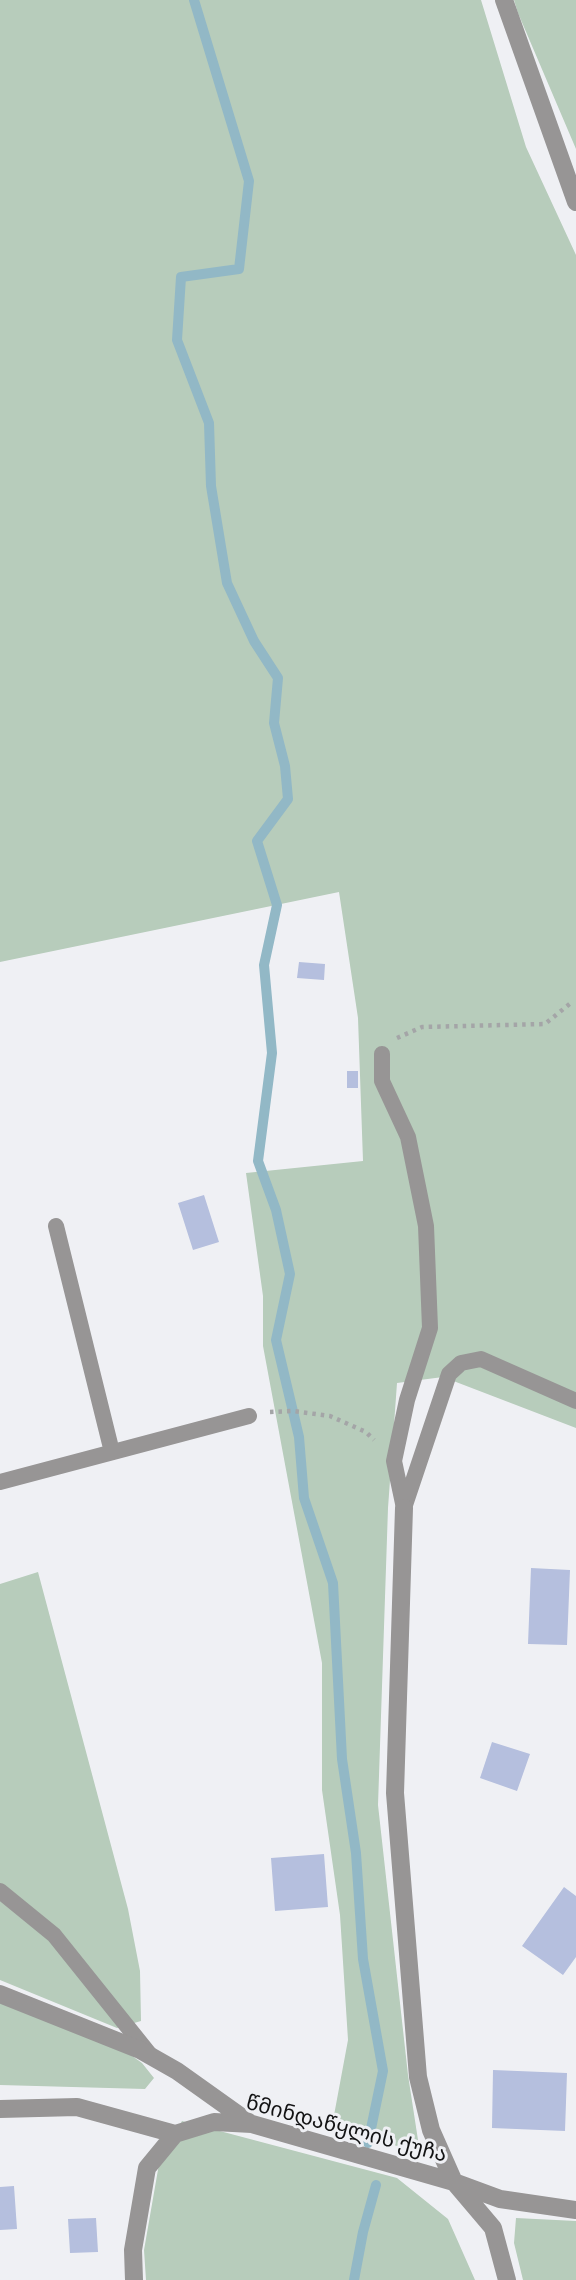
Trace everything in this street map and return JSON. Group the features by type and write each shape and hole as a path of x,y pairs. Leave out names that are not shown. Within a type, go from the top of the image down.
{"street":[{"path":"504,0 576,202"},
{"path":"404,1508 395,1793 418,2077 431,2130 454,2182 493,2228 507,2280"},
{"path":"0,1994 69,2019 151,2056 252,2124"},
{"path":"0,2109 77,2107 174,2134 146,2168 133,2250 134,2280"},
{"name":"წმინდაწყლის ქუჩა","path":"174,2134 214,2122 252,2124 454,2182 500,2199 576,2210"}],"lane":[{"path":"382,1054 383,1080 408,1137 426,1226 430,1328 407,1400 394,1461 404,1508"},
{"path":"56,1226 112,1452"},
{"path":"404,1508 449,1374 461,1363 481,1359 576,1401"},
{"path":"0,1482 249,1416"},
{"path":"0,1891 54,1935 151,2056"}],"path":[{"path":"382,1054 401,1034 422,1027 545,1024 572,1002"},
{"path":"249,1416 293,1411 330,1416 366,1432 394,1461"}],"green space":[{"path":"0,0 481,0 526,147 576,255 576,1428 443,1377 397,1383 388,1508 378,1805 408,2075 420,2153 332,2126 348,2040 340,1915 322,1790 322,1663 263,1346 263,1296 246,1173 363,1161 358,1018 339,892 0,962"},
{"path":"514,0 576,0 576,149 518,13"},
{"path":"38,1572 128,1909 140,1971 141,2021 117,2028 0,1980 0,1584"},
{"path":"0,2001 124,2050 142,2063 154,2078 145,2089 0,2085"},
{"path":"182,2121 397,2178 448,2219 475,2280 146,2280 144,2250 159,2164"},
{"path":"516,2218 576,2221 576,2280 523,2280 514,2243"}],"building":[{"path":"299,962 325,964 324,980 297,978"},
{"path":"347,1071 358,1071 358,1088 347,1088"},
{"path":"204,1195 219,1242 193,1250 178,1203"},
{"path":"531,1568 570,1570 567,1645 528,1644"},
{"path":"492,1742 530,1754 517,1791 480,1778"},
{"path":"324,1854 328,1907 275,1911 271,1858"},
{"path":"564,1887 576,1896 576,1957 563,1975 522,1946"},
{"path":"493,2070 567,2073 565,2131 492,2128"},
{"path":"14,2186 17,2229 0,2230 0,2187"},
{"path":"96,2218 98,2252 70,2253 68,2219"}],"waterway":[{"path":"194,0 249,181 239,269 181,277 177,340 209,423 211,486 227,583 254,641 278,678 274,723 285,766 288,799 257,841 277,905 264,965 272,1053 258,1161 276,1210 290,1274 276,1340 299,1437 304,1498 333,1583 342,1759 356,1853 363,1959 383,2071 368,2143"},
{"path":"354,2280 376,2185"}]}
